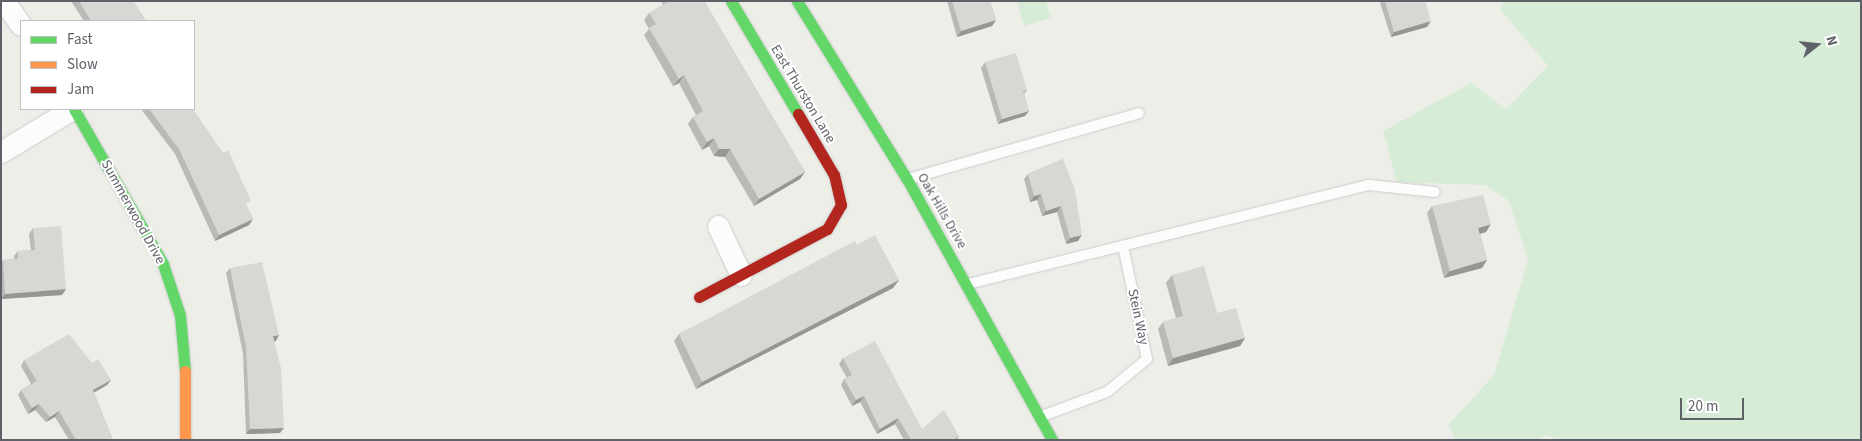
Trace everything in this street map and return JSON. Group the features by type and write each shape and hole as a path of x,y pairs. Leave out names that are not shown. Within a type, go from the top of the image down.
{"street":[{"path":"4,1 20,24"},
{"name":"East Thurston Lane","path":"731,1 834,175 841,205 827,229 741,275"},
{"name":"Oak Hills Drive","path":"798,1 907,179 1042,416 1052,440"},
{"path":"1,152 71,110"},
{"name":"Summerwood Drive","path":"74,110 163,264 180,315 186,379 185,440"},
{"path":"699,297 741,275 718,226"}],"lane":[{"path":"907,179 1139,113"},
{"path":"967,284 1369,185 1435,192"},
{"name":"Stein Way","path":"1042,416 1107,392 1147,359 1123,246"}],"green space":[{"path":"1017,1 1046,1 1051,18 1024,26"},
{"path":"1504,1 1861,1 1861,440 1559,440 1546,435 1536,440 1455,440 1449,424 1494,375 1528,260 1509,201 1485,185 1397,182 1383,131 1471,83 1506,109 1548,66 1500,9"}],"building":[{"path":"79,1 133,1 145,20 90,20"},
{"path":"669,1 704,1 805,172 759,199 730,149 719,149 714,138 707,142 693,117 703,111 684,75 679,79 649,28 656,24 649,13"},
{"path":"952,1 990,1 996,20 961,31"},
{"path":"1385,1 1425,1 1431,21 1394,32"},
{"path":"1016,53 1027,90 1023,91 1029,111 1002,119 985,62"},
{"path":"150,110 194,110 223,153 228,150 251,201 246,204 253,219 219,235 179,149"},
{"path":"1063,159 1075,189 1082,235 1070,238 1061,206 1046,211 1041,194 1034,196 1028,174"},
{"path":"1483,195 1491,224 1478,228 1487,260 1450,271 1432,206"},
{"path":"61,226 66,289 5,294 3,260 18,259 18,251 35,250 33,228"},
{"path":"875,235 899,280 702,382 679,334 855,241 857,245"},
{"path":"262,262 279,335 273,336 281,368 284,428 250,429 246,347 230,268"},
{"path":"1204,266 1217,313 1236,308 1245,338 1173,358 1163,322 1183,316 1172,275"},
{"path":"69,334 92,363 98,359 111,380 93,390 113,440 76,440 59,411 50,417 39,404 32,408 21,390 37,381 24,360"},
{"path":"875,341 922,429 944,410 959,436 953,440 911,440 898,418 880,429 864,396 856,400 844,379 852,375 843,358"}],"traffic: fast":[{"path":"731,1 798,114"},
{"path":"797,1 907,179 1052,440"},
{"path":"75,110 163,264 180,315 185,371"}],"traffic: slow":[{"path":"185,371 185,440"}],"traffic: jam":[{"path":"699,297 827,229 841,205 834,175 798,114"}]}
